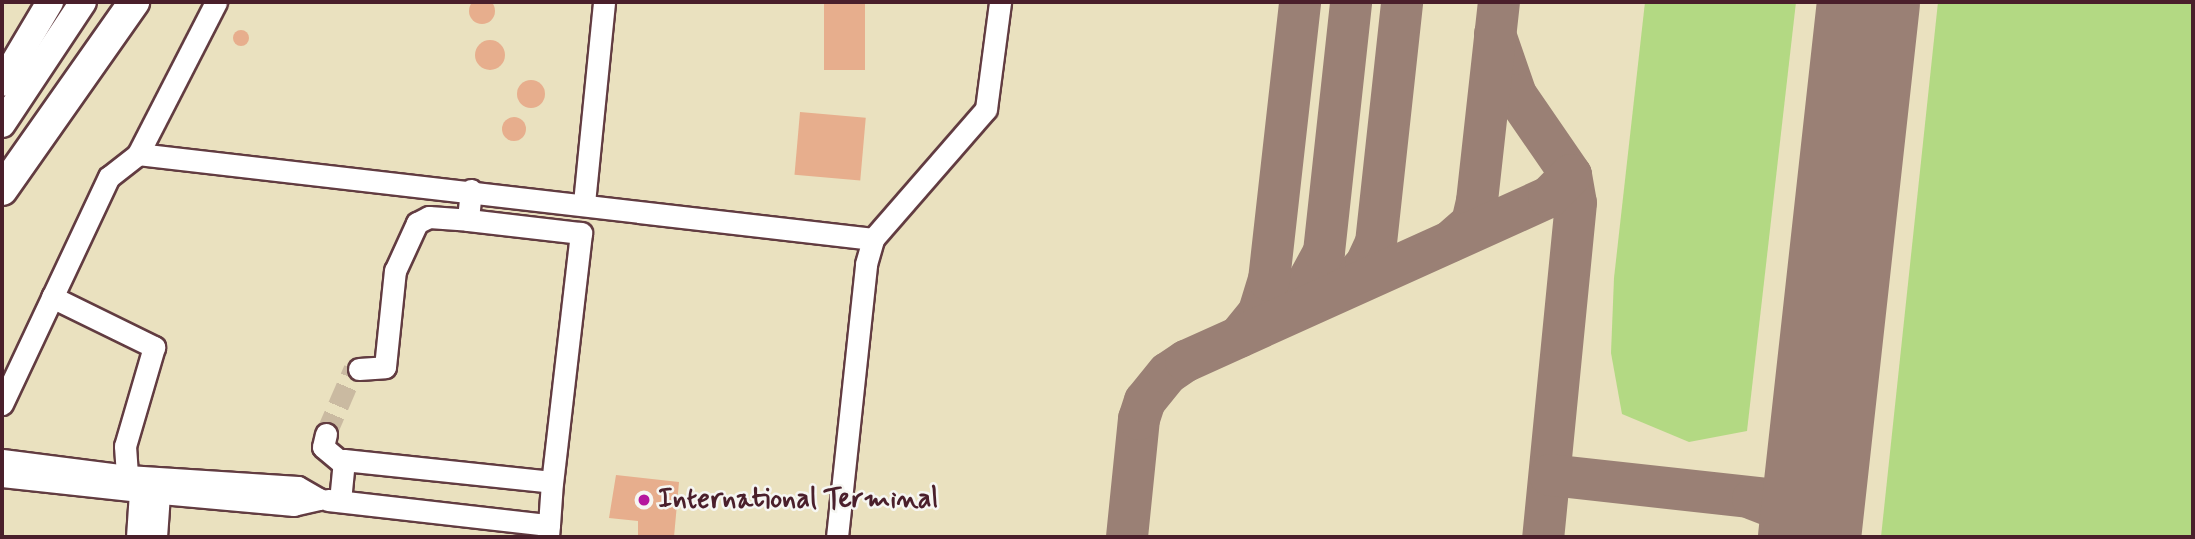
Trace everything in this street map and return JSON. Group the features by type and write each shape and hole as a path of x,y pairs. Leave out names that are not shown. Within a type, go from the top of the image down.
{"highway":[{"path":"2,190 134,2"}],"main road":[{"path":"2,83 50,2"},
{"path":"2,124 83,2"}],"lane":[{"path":"2,404 109,177 138,154 216,2"},
{"path":"584,203 604,2"},
{"path":"836,537 866,264 873,239 986,109 1000,2"},
{"path":"138,154 584,203 873,239"},
{"path":"468,220 471,190"},
{"path":"2,460 294,505 330,500 548,531 581,233 425,217 416,223 395,271 385,367 359,369"},
{"path":"52,297 154,348 125,446 146,483 156,537"},
{"path":"326,434 323,447 342,463"},
{"path":"330,500 344,460 552,482"},
{"path":"2,476 146,483"},
{"path":"137,537 146,483"}],"green space":[{"path":"1645,2 1796,2 1747,431 1689,442 1622,414 1611,353 1614,278"},
{"path":"1938,2 2193,2 2193,537 1881,537"}],"building":[{"path":"482,-2 491,2 495,11 491,20 482,24 473,20 469,11 473,2"},
{"path":"824,2 865,2 865,70 824,70"},
{"path":"241,30 249,38 241,46 233,38"},
{"path":"490,40 501,44 505,55 501,66 490,70 479,66 475,55 479,44"},
{"path":"531,80 541,84 545,94 541,104 531,108 521,104 517,94 521,84"},
{"path":"800,112 866,118 860,181 795,175"},
{"path":"514,117 523,120 526,129 523,138 514,141 505,138 502,129 505,120"},
{"name":"International Terminal","path":"616,475 679,482 674,537 638,537 638,521 609,518"}],"taxiway":[{"path":"1239,337 1259,312 1269,280 1300,2"},
{"path":"1282,314 1301,294 1324,252 1351,2"},
{"path":"1343,289 1366,264 1376,243 1402,2"},
{"path":"1451,241 1472,223 1477,201 1499,2"},
{"path":"1495,34 1516,95 1571,175 1576,203 1543,537"},
{"path":"1127,537 1139,419 1145,401 1168,373 1186,361 1549,197 1571,175"},
{"path":"1550,475 1767,499 1784,498 1807,486 1818,456"},
{"path":"1753,499 1794,515 1807,537"}],"runway":[{"path":"1809,537 1868,2"}],"tunnel":[{"path":"326,434 354,369 359,369"}],"place":[{"name":"International Terminal","path":"644,500"}]}
